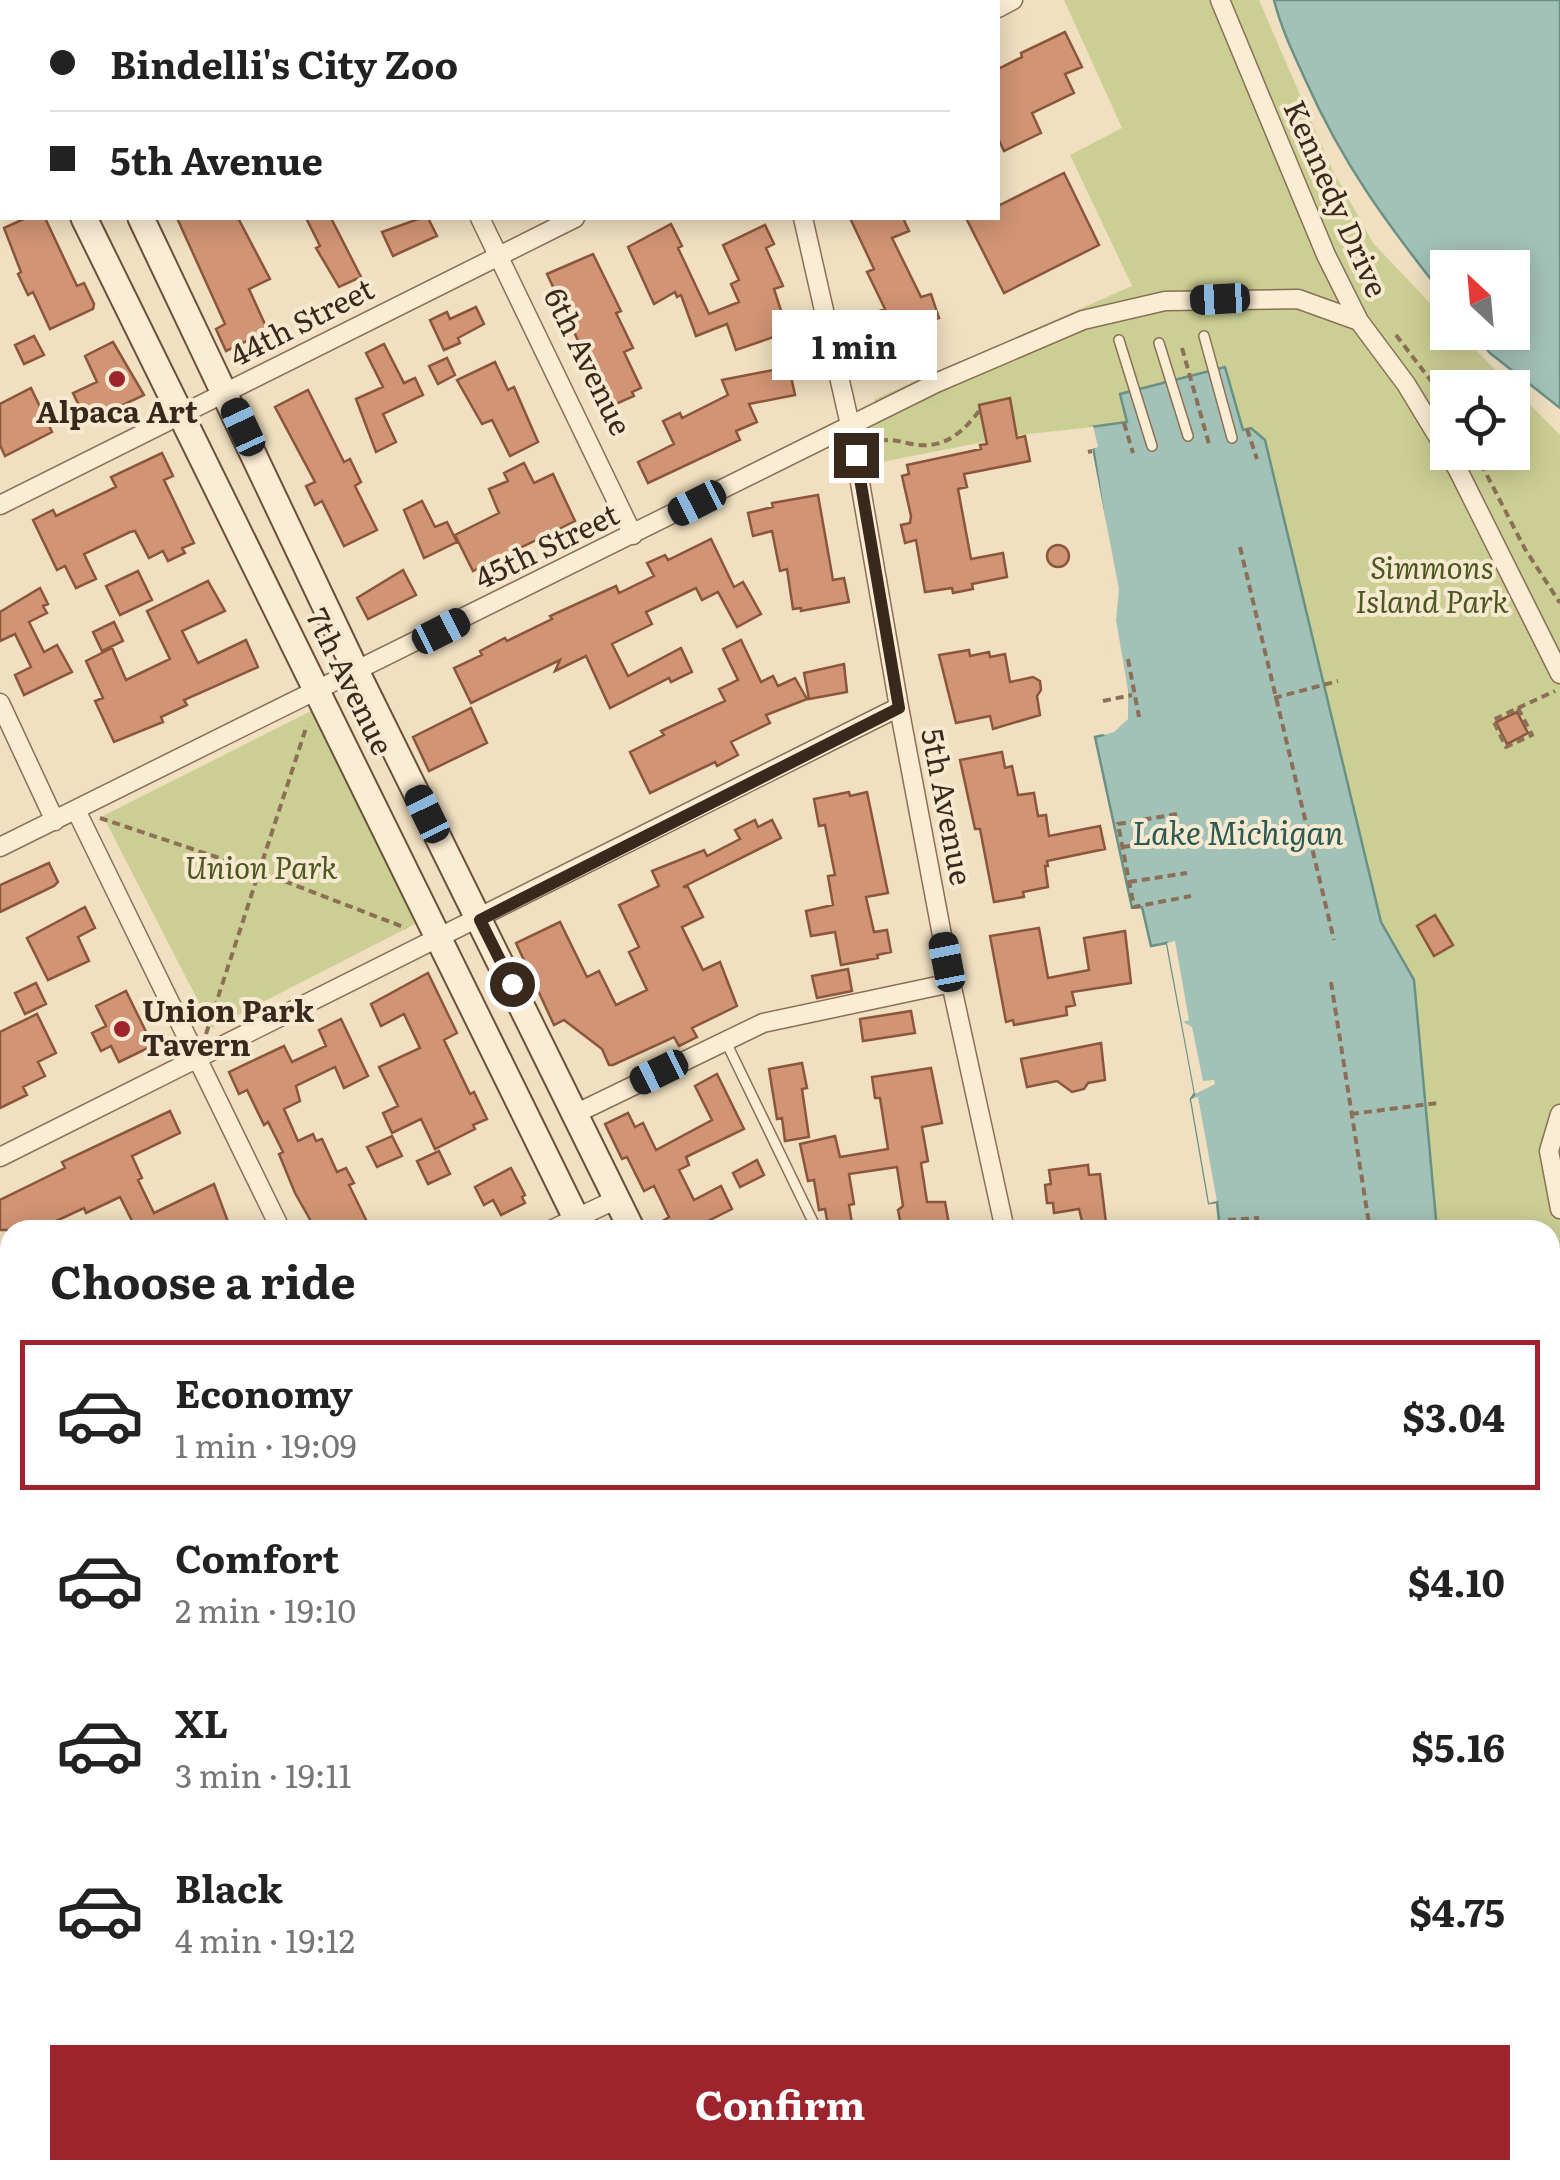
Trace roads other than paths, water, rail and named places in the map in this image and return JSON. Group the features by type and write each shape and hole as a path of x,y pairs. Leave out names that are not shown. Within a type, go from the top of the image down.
{"street":[{"name":"Kennedy Drive","path":"1220,0 1326,255 1359,320 1406,384 1457,468 1560,674"},
{"name":"7th Avenue","path":"85,220 314,703 438,940 577,1220"},
{"name":"7th Avenue","path":"142,220 357,673 627,1220"},
{"name":"6th Avenue","path":"481,220 634,535"},
{"name":"44th Street","path":"0,505 570,220"},
{"name":"5th Avenue","path":"803,220 850,425 951,983 1002,1220"},
{"name":"45th Street","path":"0,848 314,703 357,673 950,376 1082,320 1165,301 1247,298 1298,299 1359,320"},
{"path":"0,704 56,821"},
{"path":"0,1157 899,708"},
{"path":"76,810 276,1220"},
{"path":"576,1114 763,1024 951,983"},
{"path":"1560,1114 1549,1151 1560,1209"},
{"path":"585,1220 617,1198"}],"lane":[{"path":"1204,336 1232,438"},
{"path":"1118,340 1152,446"},
{"path":"1159,343 1188,436"},
{"path":"724,1040 812,1220"}],"water":[{"path":"1274,0 1560,0 1560,408 1530,384 1530,370 1512,370 1488,350 1530,350 1530,250 1430,250 1430,278 1386,220 1335,140"},
{"name":"Lake Michigan","path":"1225,367 1243,430 1251,428 1265,440 1381,922 1414,980 1436,1220 1219,1220 1217,1202 1209,1203 1191,1099 1195,1093 1167,943 1151,946 1142,907 1132,908 1095,737 1104,735 1123,710 1113,622 1114,583 1090,427 1127,422 1120,394"}],"place":[{"name":"Alpaca Art","path":"117,379"},
{"name":"Union Park Tavern","path":"122,1029"}],"park label":[{"name":"Simmons Island Park","path":"1432,586"},
{"name":"Union Park","path":"261,869"}]}
